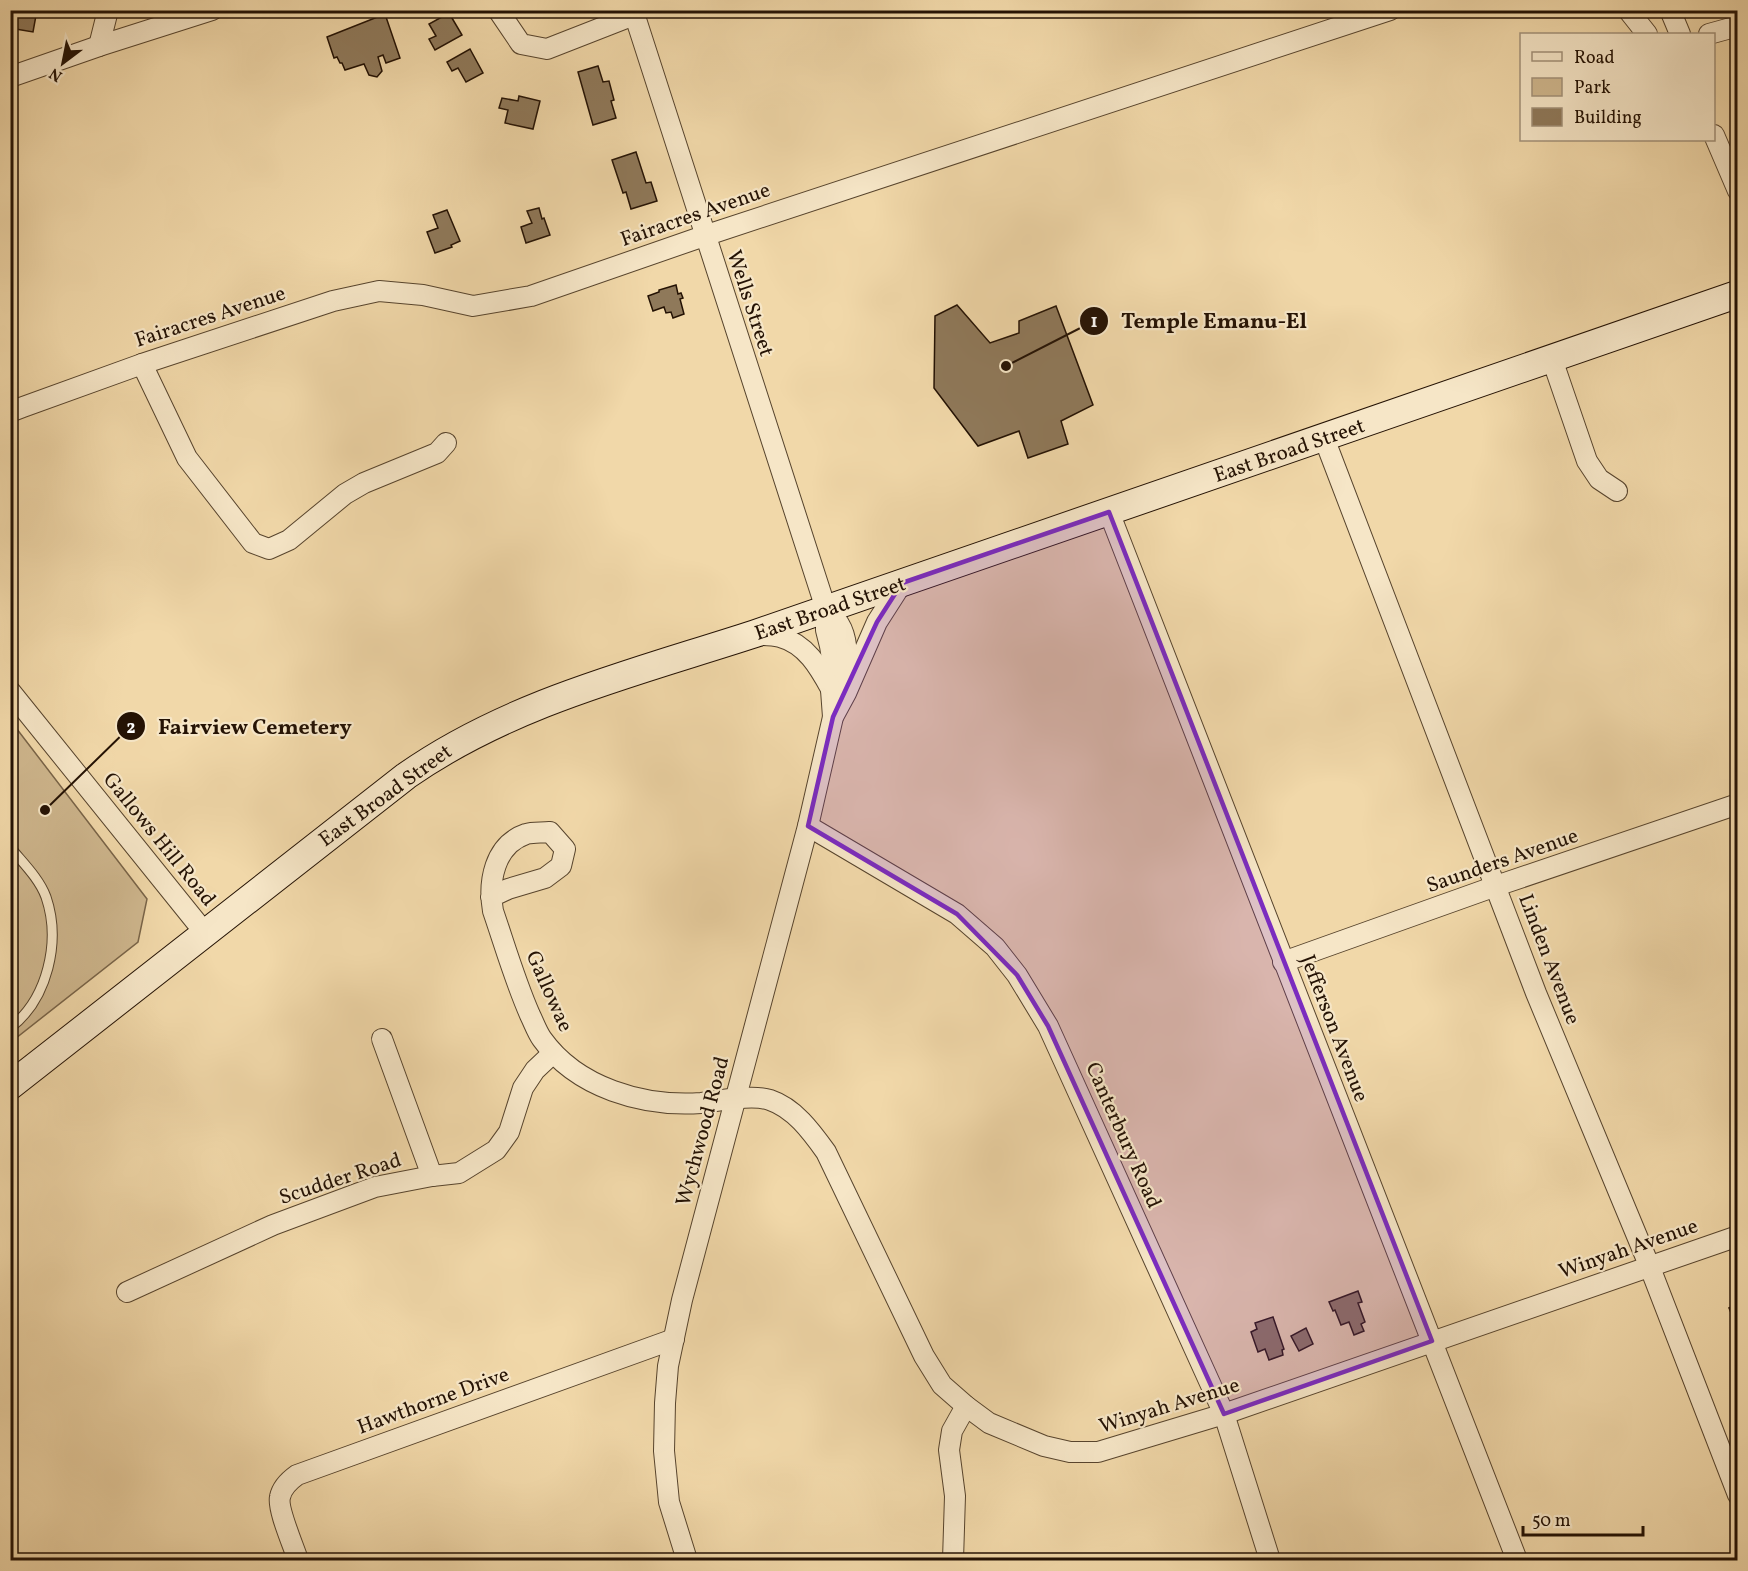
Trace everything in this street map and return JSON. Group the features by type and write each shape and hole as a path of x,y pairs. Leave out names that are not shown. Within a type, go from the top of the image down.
{"street":[{"path":"99,46 108,10"},
{"path":"10,77 212,10"},
{"path":"498,10 521,44 547,50 634,13"},
{"name":"Fairacres Avenue","path":"10,412 142,364 333,301 379,291 423,295 473,306 531,296 704,236 1390,10"},
{"path":"1628,10 1646,33"},
{"path":"1670,10 1680,33"},
{"name":"Wells Street","path":"634,13 826,609"},
{"path":"1712,33 1737,26"},
{"path":"1715,140 1737,191"},
{"name":"East Broad Street","path":"10,1086 406,776 459,742 516,714 602,682 902,584 1737,294"},
{"path":"1552,358 1587,461 1599,479 1617,491"},
{"path":"142,364 187,458 253,543 269,549 289,540 345,494 364,483 437,453 446,443"},
{"name":"Linden Avenue","path":"1324,438 1536,993 1649,1265 1737,1495"},
{"name":"Jefferson Avenue","path":"1109,512 1517,1560"},
{"name":"Wychwood Road","path":"687,1560 669,1502 664,1450 668,1366 682,1300 808,826 839,691 876,622 902,584"},
{"name":"Wychwood Road","path":"826,609 826,630 839,691"},
{"name":"Wychwood Road","path":"753,634 780,637 793,643 817,663 839,691"},
{"name":"Gallows Hill Road","path":"10,691 205,933"},
{"name":"Saunders Avenue","path":"1283,962 1737,804"},
{"name":"Canterbury Road","path":"808,826 957,914 995,947 1017,975 1048,1026 1224,1414 1270,1560"},
{"name":"Gallowae","path":"491,897 522,997 541,1037 553,1053 580,1076 610,1090 649,1101 699,1103 735,1099"},
{"path":"382,1039 432,1176"},
{"name":"Scudder Road","path":"127,1292 273,1225 375,1187 459,1173 495,1150 509,1132 523,1088 535,1070 553,1053"},
{"name":"Winyah Avenue","path":"735,1099 767,1099 786,1107 809,1130 826,1152 924,1356 942,1385 989,1423 1044,1446 1070,1452 1098,1452 1224,1414 1737,1236"},
{"name":"Hawthorne Drive","path":"298,1560 280,1507 280,1497 290,1481 297,1475 674,1338"},
{"path":"952,1560 955,1496 949,1450 952,1431 966,1406"}],"lane":[{"path":"10,848 43,891 50,918 52,939 50,961 33,1005 21,1020 10,1028"}],"highlighted area":[{"path":"1109,512 1432,1341 1224,1414 1048,1026 1017,975 957,914 808,826 833,717 877,622 902,583"}],"green space":[{"path":"10,720 147,899 138,942 11,1042"}],"building":[{"path":"10,10 37,10 33,32 10,28"},
{"path":"449,13 462,35 435,50 429,39 436,36 429,24"},
{"path":"385,14 400,58 386,63 383,55 378,57 382,71 377,77 369,75 364,64 345,70 337,57 334,58 327,37"},
{"path":"470,49 483,73 466,82 458,68 452,71 447,62"},
{"path":"598,66 603,82 609,81 616,118 593,125 578,72"},
{"path":"519,96 540,101 533,129 505,123 508,110 499,108 502,98 518,101"},
{"path":"636,152 646,183 651,182 657,201 631,209 612,160"},
{"path":"539,208 550,235 526,243 521,227 532,223 527,211"},
{"path":"447,210 460,241 451,245 452,247 435,253 427,232 438,228 433,215"},
{"path":"676,285 678,294 681,293 683,298 680,299 684,314 673,318 671,312 666,313 664,307 653,311 648,296"},
{"path":"957,305 990,343 1019,333 1019,321 1056,306 1093,405 1061,421 1068,444 1028,458 1019,431 978,446 934,388 935,316"},
{"path":"1358,1291 1362,1302 1358,1303 1365,1322 1361,1324 1364,1331 1354,1335 1349,1322 1341,1325 1329,1302"},
{"path":"1738,1304 1738,1348 1731,1331 1737,1328 1729,1308"},
{"path":"1273,1317 1284,1349 1282,1350 1283,1355 1269,1360 1265,1349 1258,1352 1251,1332 1257,1329 1255,1323"},
{"path":"1306,1328 1313,1344 1299,1351 1291,1336"}],"place":[{"name":"Temple Emanu-El","path":"1006,366"},
{"name":"Fairview Cemetery","path":"45,810"}]}
